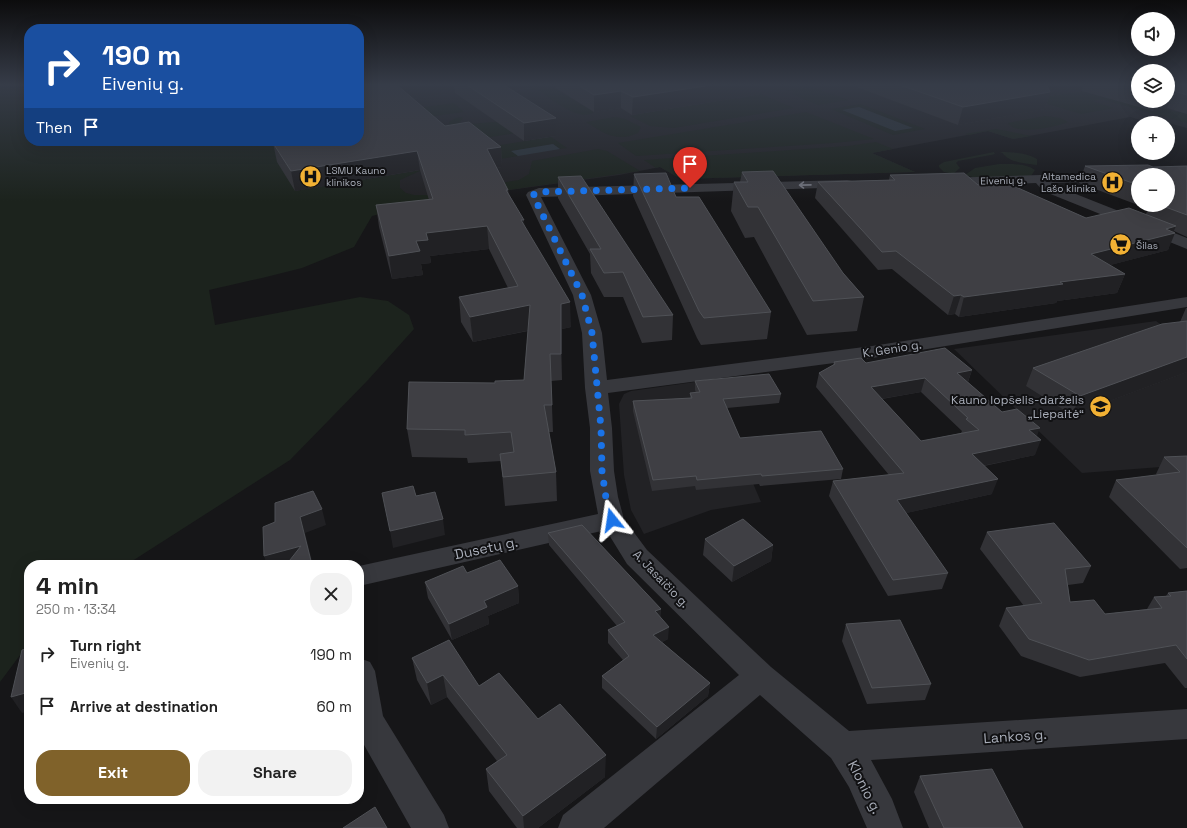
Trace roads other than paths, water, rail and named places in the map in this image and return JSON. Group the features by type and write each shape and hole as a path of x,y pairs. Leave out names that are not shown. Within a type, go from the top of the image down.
{"street":[{"name":"Eivenių g.","path":"927,182 1131,176"},
{"path":"1040,179 1048,188 1187,244"},
{"name":"A. Jasaičio g.","path":"843,747 760,676 637,557 612,520 606,498 602,471 601,428 596,388 592,333 582,295 533,195 539,192 862,184"},
{"name":"K. Genio g.","path":"596,388 872,352 1187,302"},
{"name":"Dusetų g.","path":"364,575 612,520"},
{"path":"576,828 760,676"},
{"path":"364,702 367,720 431,828"},
{"name":"Lankos g.","path":"843,747 1187,724"},
{"name":"Klonio g.","path":"843,747 861,775 879,811 885,828"}],"place":[{"name":"LSMU Kauno klinikos","path":"310,176"},
{"name":"Altamedica Lašo klinika","path":"1112,182"},
{"name":"Šilas","path":"1120,245"},
{"name":"Kauno lopšelis-darželis „Liepaitė“","path":"1100,407"}]}
